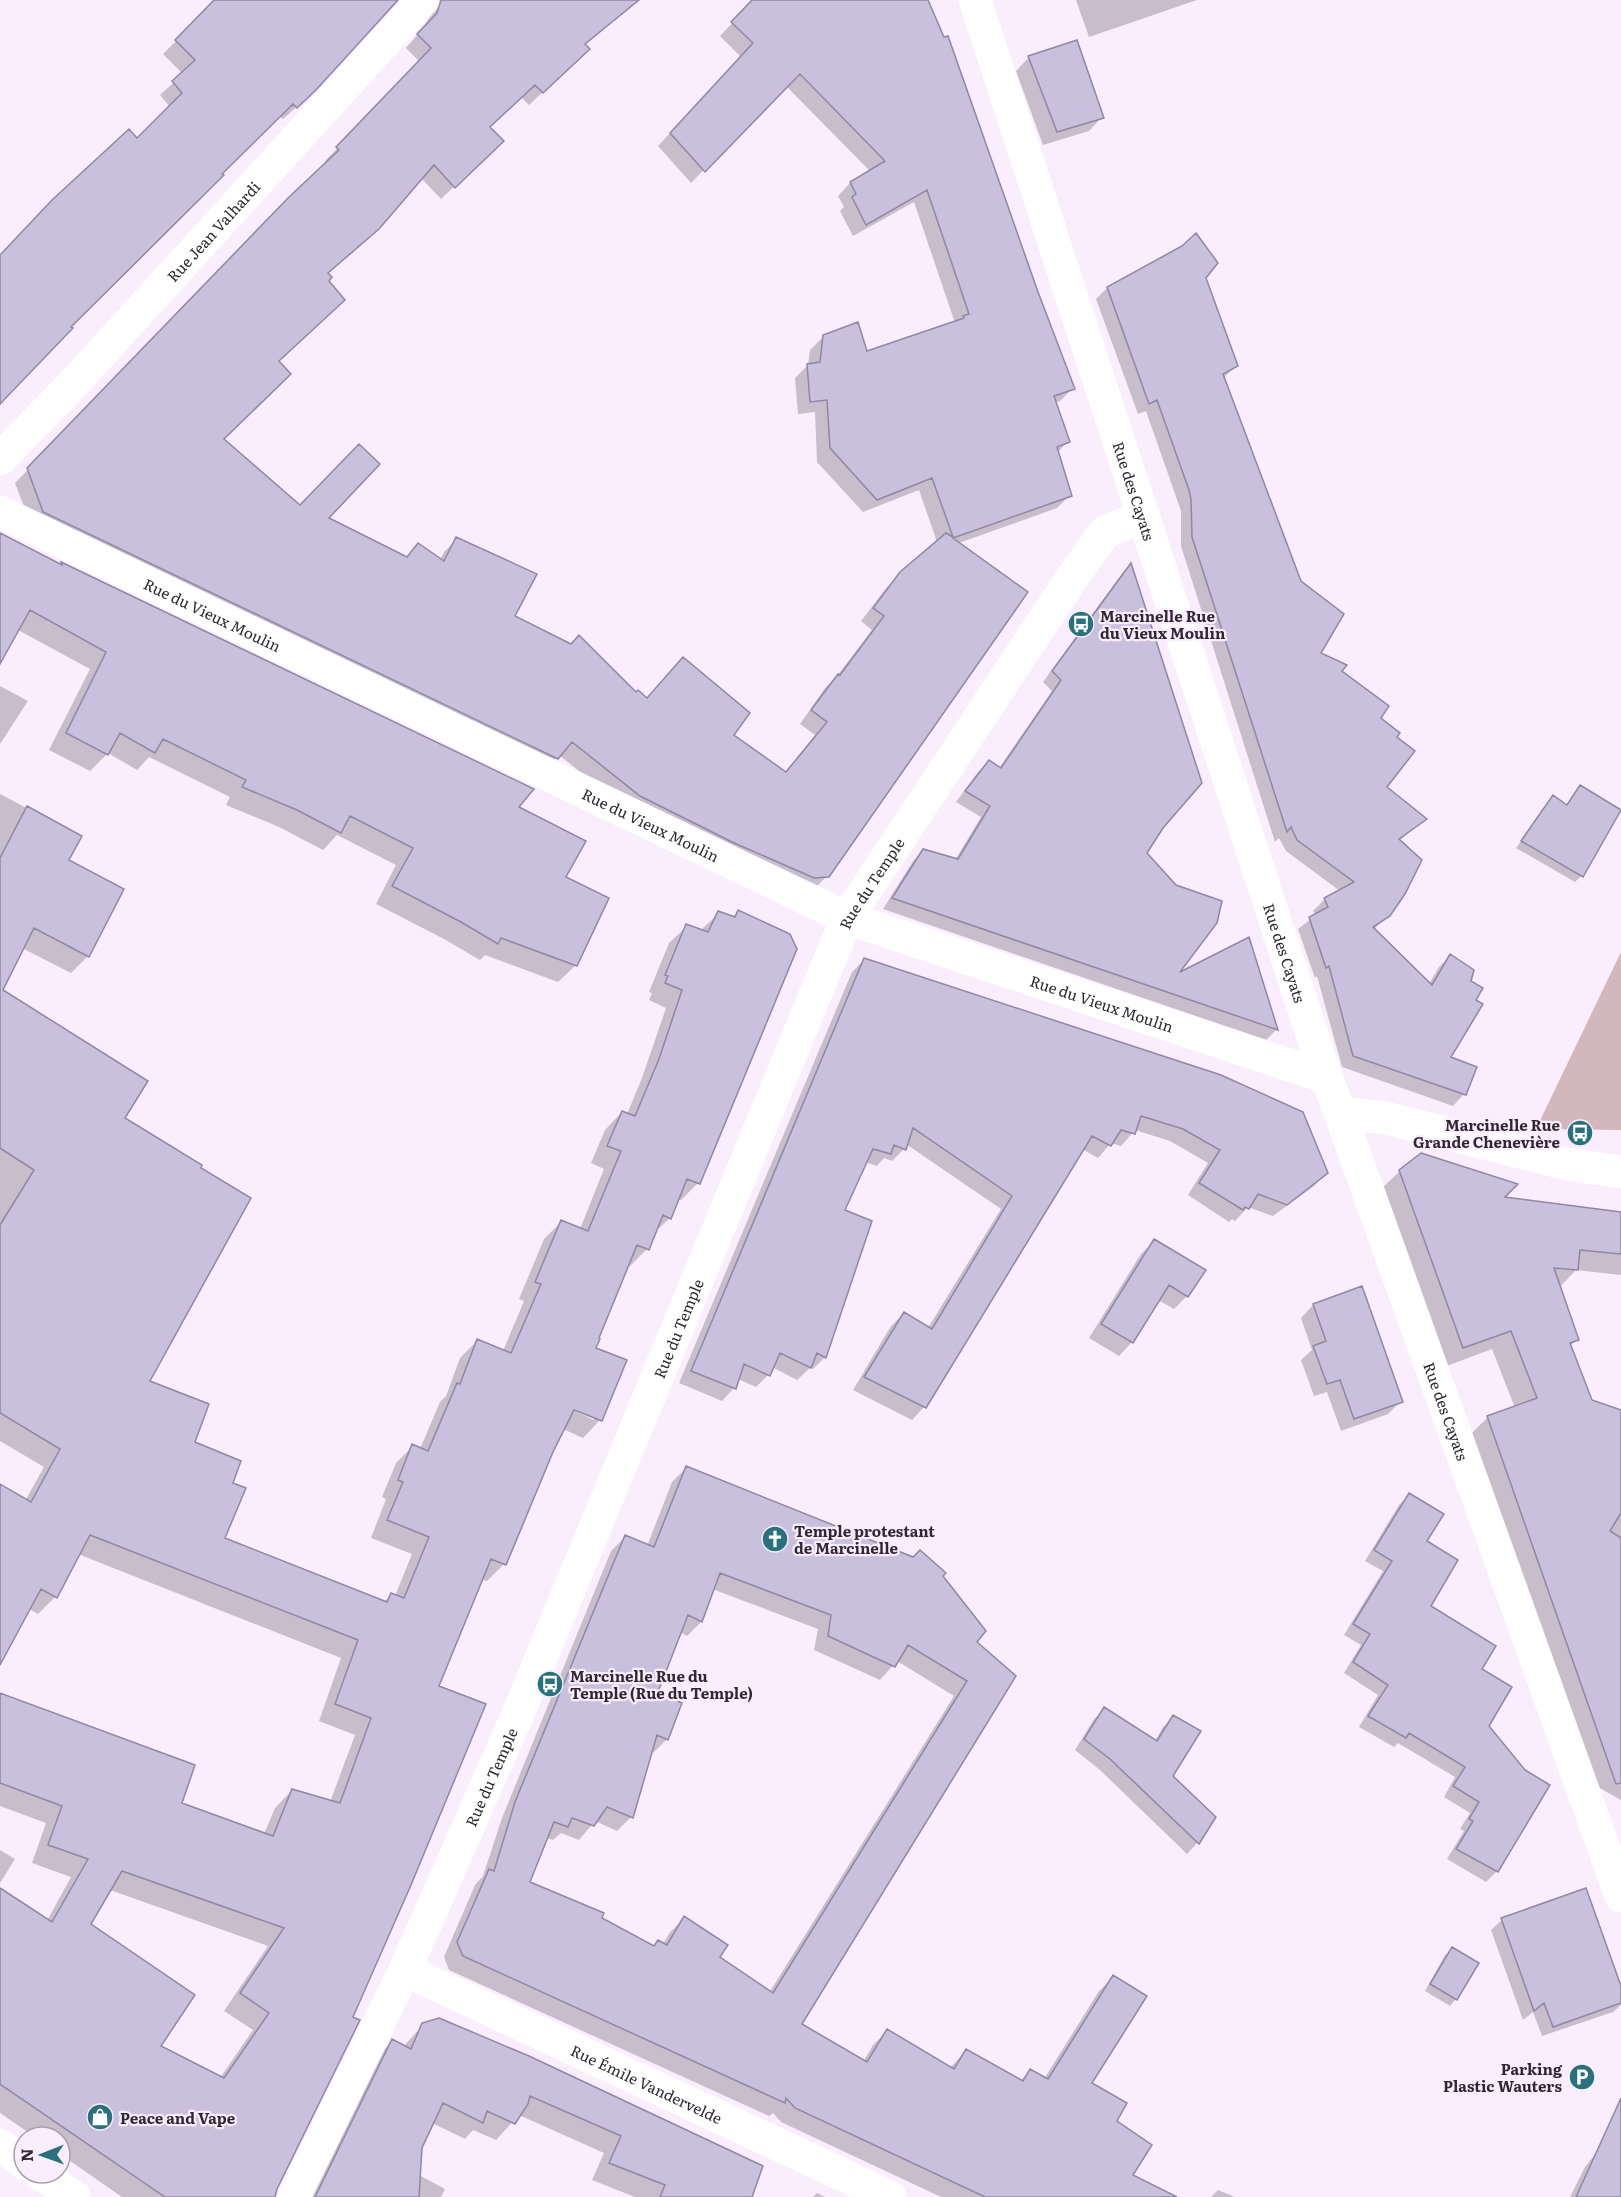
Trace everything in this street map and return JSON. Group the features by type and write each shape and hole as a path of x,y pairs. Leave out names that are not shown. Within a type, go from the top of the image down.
{"street":[{"name":"Rue Jean Valhardi","path":"0,459 74,383 423,0"},
{"name":"Rue des Cayats","path":"975,0 1326,1077 1621,1896"},
{"name":"Rue du Vieux Moulin","path":"0,512 847,918 1326,1077"},
{"name":"Rue du Temple","path":"294,2197 405,1970 518,1714 847,918 1074,575 1099,541 1106,532 1144,516"},
{"path":"1340,1113 1386,1118 1567,1164 1621,1172"},
{"name":"Rue Émile Vandervelde","path":"405,1970 890,2197"},
{"path":"56,2185 74,2197"}],"shaded area":[{"path":"1621,952 1621,1130 1536,1129"}],"building":[{"path":"214,0 398,0 316,90 297,108 293,104 222,174 224,175 71,327 73,328 0,404 0,255 52,200 129,129 137,138 182,93 172,81 195,60 175,40"},
{"path":"441,0 639,0 585,44 590,49 543,93 535,85 490,127 504,141 455,188 434,165 379,229 328,273 332,277 329,281 345,300 279,361 291,374 224,439 300,505 359,444 380,464 329,518 407,557 418,543 444,561 456,537 537,574 515,616 571,644 579,635 636,692 638,690 647,698 683,657 750,713 734,735 786,772 827,722 811,710 884,616 873,608 900,572 946,533 953,537 932,478 877,500 830,448 827,400 810,402 807,364 820,362 823,335 858,322 867,351 964,318 963,316 969,314 927,190 866,225 852,197 856,194 850,182 885,161 800,74 705,172 670,133 753,43 731,22 752,0 928,0 944,37 948,36 1038,292 1075,389 1054,396 1070,442 1057,447 1072,496 953,538 1028,592 829,877 814,878 732,842 640,796 572,742 558,759 43,512 27,468 289,197 339,150 336,147 431,48 417,34 437,13"},
{"path":"1077,40 1104,118 1057,132 1028,56"},
{"path":"1196,233 1218,263 1206,278 1238,366 1223,374 1301,581 1344,614 1321,653 1347,665 1342,671 1389,706 1381,718 1400,733 1397,737 1415,751 1387,787 1427,819 1399,839 1422,860 1405,894 1390,916 1373,927 1432,985 1450,954 1474,970 1471,981 1483,988 1476,1000 1483,1004 1451,1057 1477,1067 1466,1095 1353,1056 1329,966 1326,968 1309,917 1328,907 1324,898 1354,882 1297,840 1291,827 1287,832 1192,537 1189,490 1157,400 1149,404 1107,287 1182,246"},
{"path":"0,533 62,565 61,562 534,789 519,807 586,841 566,877 609,898 577,966 501,938 498,944 392,886 413,848 350,816 341,833 297,810 242,787 246,780 163,739 155,753 120,733 108,755 66,733 106,652 30,610 0,664"},
{"path":"1131,563 1202,783 1163,828 1147,853 1176,885 1222,901 1217,923 1180,972 1249,937 1278,1030 892,898 923,849 958,859 990,806 965,791 989,760 1001,768 1061,680 1052,671"},
{"path":"1580,785 1621,810 1583,877 1521,841 1553,795 1567,805"},
{"path":"27,806 82,836 69,860 124,889 89,957 34,928 3,990 148,1081 125,1118 251,1198 150,1381 209,1404 195,1442 241,1461 233,1483 246,1488 225,1538 387,1602 391,1593 404,1598 429,1537 387,1520 403,1482 398,1480 412,1444 428,1451 457,1383 460,1384 477,1339 511,1353 541,1284 535,1282 561,1220 588,1231 621,1151 607,1146 622,1111 635,1116 659,1059 682,990 665,983 668,976 665,975 686,924 708,932 718,911 735,917 738,910 790,934 797,949 700,1184 687,1179 671,1219 663,1215 649,1250 637,1245 596,1348 627,1360 602,1421 574,1410 553,1452 506,1565 491,1559 439,1686 486,1704 353,2017 360,2020 275,2197 165,2197 72,2133 72,2125 60,2125 0,2084 0,1888 52,1922 88,1859 48,1845 62,1806 0,1783 0,1693 195,1765 182,1803 273,1836 292,1789 340,1803 371,1718 335,1704 358,1640 90,1535 57,1598 41,1589 0,1665 0,1484 31,1502 60,1449 0,1413 0,1225 34,1170 0,1148 0,858","holes":["122,1871 284,1928 240,1993 269,2013 224,2078 161,2046 195,1995 91,1924"]},
{"path":"864,958 1221,1075 1303,1112 1328,1173 1287,1205 1258,1194 1249,1209 1245,1207 1243,1210 1199,1183 1220,1150 1183,1129 1141,1116 1135,1134 1121,1130 1111,1146 1092,1136 926,1408 864,1377 904,1312 932,1329 1012,1196 913,1128 906,1150 894,1145 891,1154 873,1149 845,1210 872,1221 826,1358 817,1353 811,1368 780,1353 770,1376 744,1364 736,1389 691,1371"},
{"path":"1421,1153 1518,1184 1505,1197 1621,1212 1621,1254 1580,1250 1578,1270 1554,1268 1579,1340 1570,1343 1592,1400 1621,1410 1621,1513 1610,1531 1621,1538 1621,1783 1616,1784 1487,1416 1537,1398 1511,1331 1463,1348 1399,1170"},
{"path":"1154,1239 1206,1270 1188,1297 1169,1285 1133,1343 1101,1324"},
{"path":"1362,1286 1403,1402 1354,1419 1340,1380 1327,1384 1313,1346 1326,1341 1313,1304"},
{"path":"686,1466 913,1557 920,1550 946,1573 943,1576 986,1631 977,1642 1016,1676 802,2024 867,2062 887,2029 954,2069 966,2049 1023,2081 1030,2069 1048,2079 1113,1975 1147,1996 1092,2083 1127,2103 1117,2121 1152,2145 1133,2175 1177,2197 985,2197 795,2108 786,2098 785,2103 463,1956 457,1942 489,1869 494,1871 515,1802 625,1535 654,1547","holes":["720,1573 831,1615 828,1636 895,1667 908,1645 967,1681 773,1993 720,1957 728,1945 684,1916 667,1945 658,1940 654,1946 602,1918 604,1913 530,1882 554,1822 568,1827 572,1818 594,1826 607,1807 633,1818 657,1735 668,1740 682,1703 658,1692 688,1615 702,1622"]},
{"path":"1409,1493 1444,1514 1427,1541 1458,1560 1431,1606 1496,1646 1482,1669 1512,1687 1489,1726 1525,1770 1550,1785 1498,1872 1456,1849 1473,1821 1469,1819 1479,1802 1453,1786 1465,1767 1409,1733 1406,1738 1368,1716 1388,1685 1353,1662 1370,1634 1353,1624 1392,1561 1374,1550"},
{"path":"1104,1707 1157,1741 1173,1715 1201,1731 1173,1776 1216,1817 1199,1844 1110,1759 1084,1739"},
{"path":"1586,1888 1621,1986 1621,2003 1553,2027 1544,2003 1534,2011 1501,1918"},
{"path":"1452,1947 1479,1963 1457,2000 1430,1984"},
{"path":"439,2018 529,2056 763,2166 752,2197 660,2197 665,2185 609,2163 621,2136 530,2096 528,2104 515,2124 487,2111 483,2123 443,2103 422,2148 419,2197 315,2197 392,2039 411,2049 422,2023"},
{"path":"1621,2098 1621,2197 1576,2197"}],"place":[{"name":"Marcinelle Rue du Vieux Moulin","path":"1081,624"},
{"name":"Marcinelle Rue Grande Chenevière","path":"1580,1133"},
{"name":"Temple protestant de Marcinelle","path":"775,1539"},
{"name":"Marcinelle Rue du Temple (Rue du Temple)","path":"550,1684"},
{"name":"Parking Plastic Wauters","path":"1582,2077"},
{"name":"Peace and Vape","path":"100,2117"}]}
